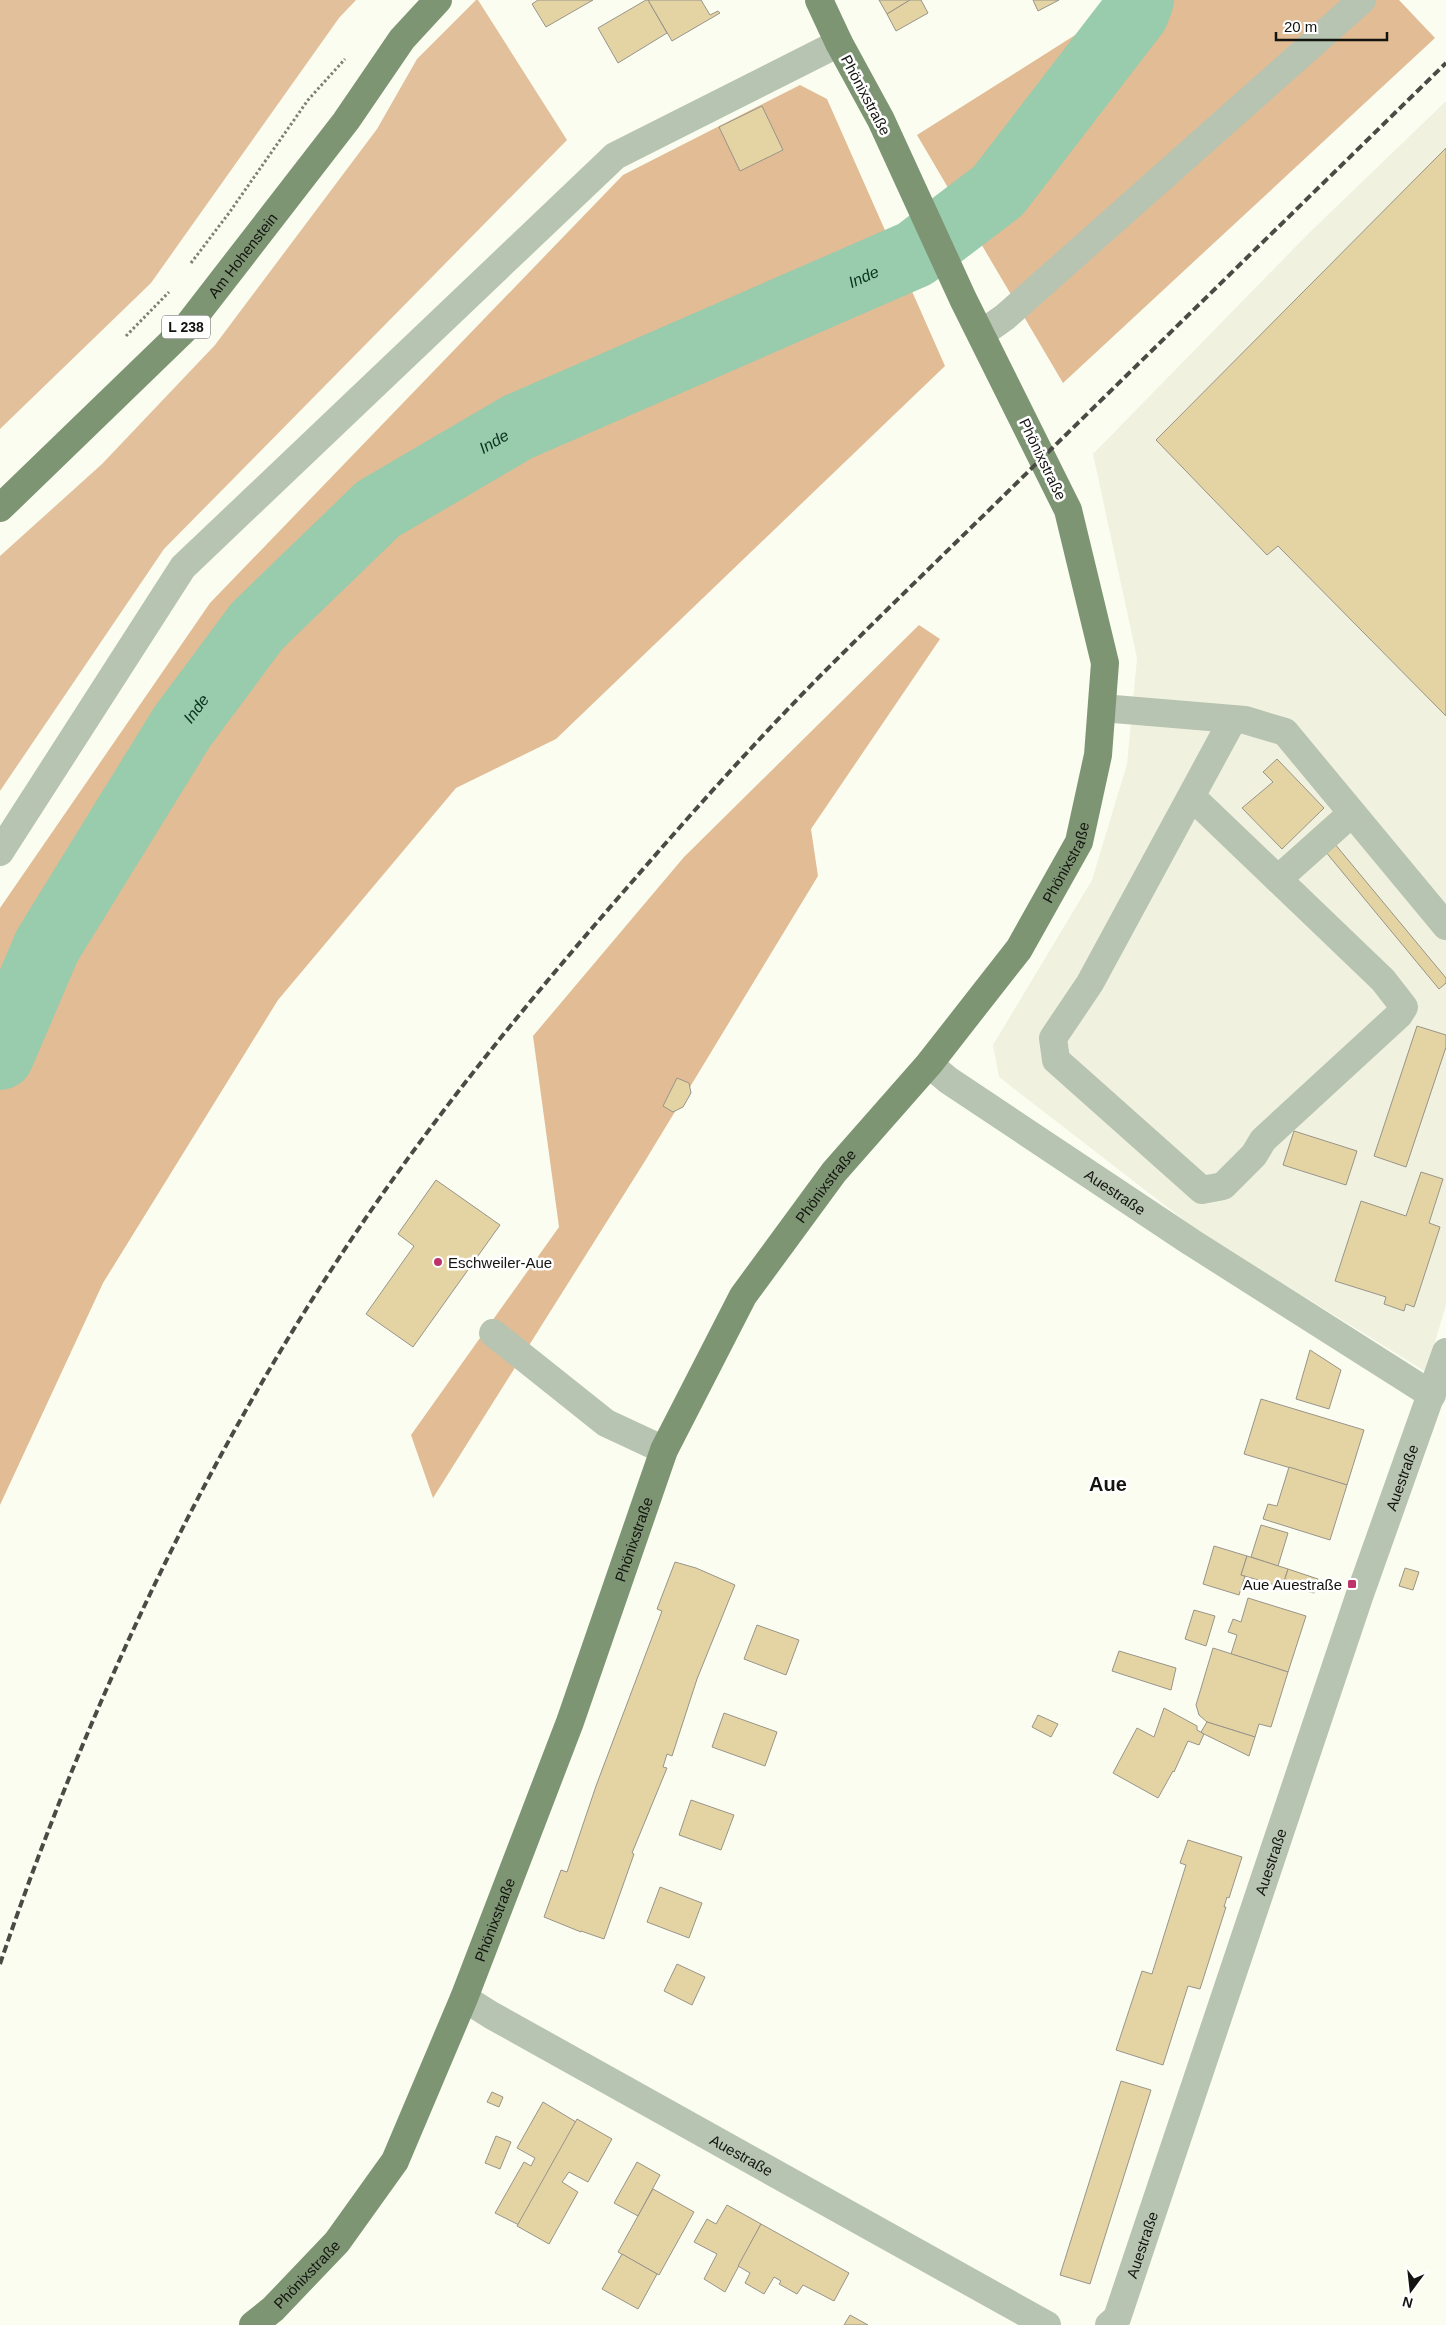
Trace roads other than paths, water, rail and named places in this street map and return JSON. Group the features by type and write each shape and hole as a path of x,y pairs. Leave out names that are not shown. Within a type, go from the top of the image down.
{"main road":[{"name":"Am Hohenstein","path":"0,508 185,329 346,121 402,39 438,0"},
{"name":"Phönixstraße","path":"253,2325 273,2309 337,2242 395,2161 464,1998 570,1722 664,1450 743,1296 834,1172 929,1064 1019,949 1079,842 1098,754 1105,663 1068,510 963,299 881,120 839,44 819,0"}],"street":[{"path":"981,334 1005,317 1362,0"},
{"name":"Phönixstraße","path":"0,852 183,567 615,156 839,44"},
{"path":"1102,708 1245,720 1285,732 1446,926"},
{"path":"1192,797 1383,980 1404,1007 1399,1015 1262,1140 1254,1155 1224,1186 1202,1190 1056,1060 1053,1038 1090,982 1233,719"},
{"path":"1278,879 1352,814"},
{"name":"Auestraße","path":"929,1064 948,1080 1191,1242 1432,1395"},
{"path":"493,1333 606,1423 664,1450"},
{"name":"Auestraße","path":"1109,2325 1117,2318 1356,1607 1446,1352"},
{"name":"Auestraße","path":"464,1998 491,2015 1047,2325"}],"waterway":[{"name":"Inde","path":"0,1056 47,946 182,727 257,626 378,509 518,427 915,254 998,191 1135,13 1140,0"}],"railway":[{"path":"0,1964 37,1860 78,1757 122,1655 169,1555 220,1457 275,1360 333,1266 396,1175 450,1102 507,1030 595,925 697,808 796,701 875,621 1446,63"}],"place":[{"name":"Eschweiler-Aue","path":"438,1262"},
{"name":"Aue Auestraße","path":"1352,1584"}],"district":[{"name":"Aue","path":"1108,1484"}]}
